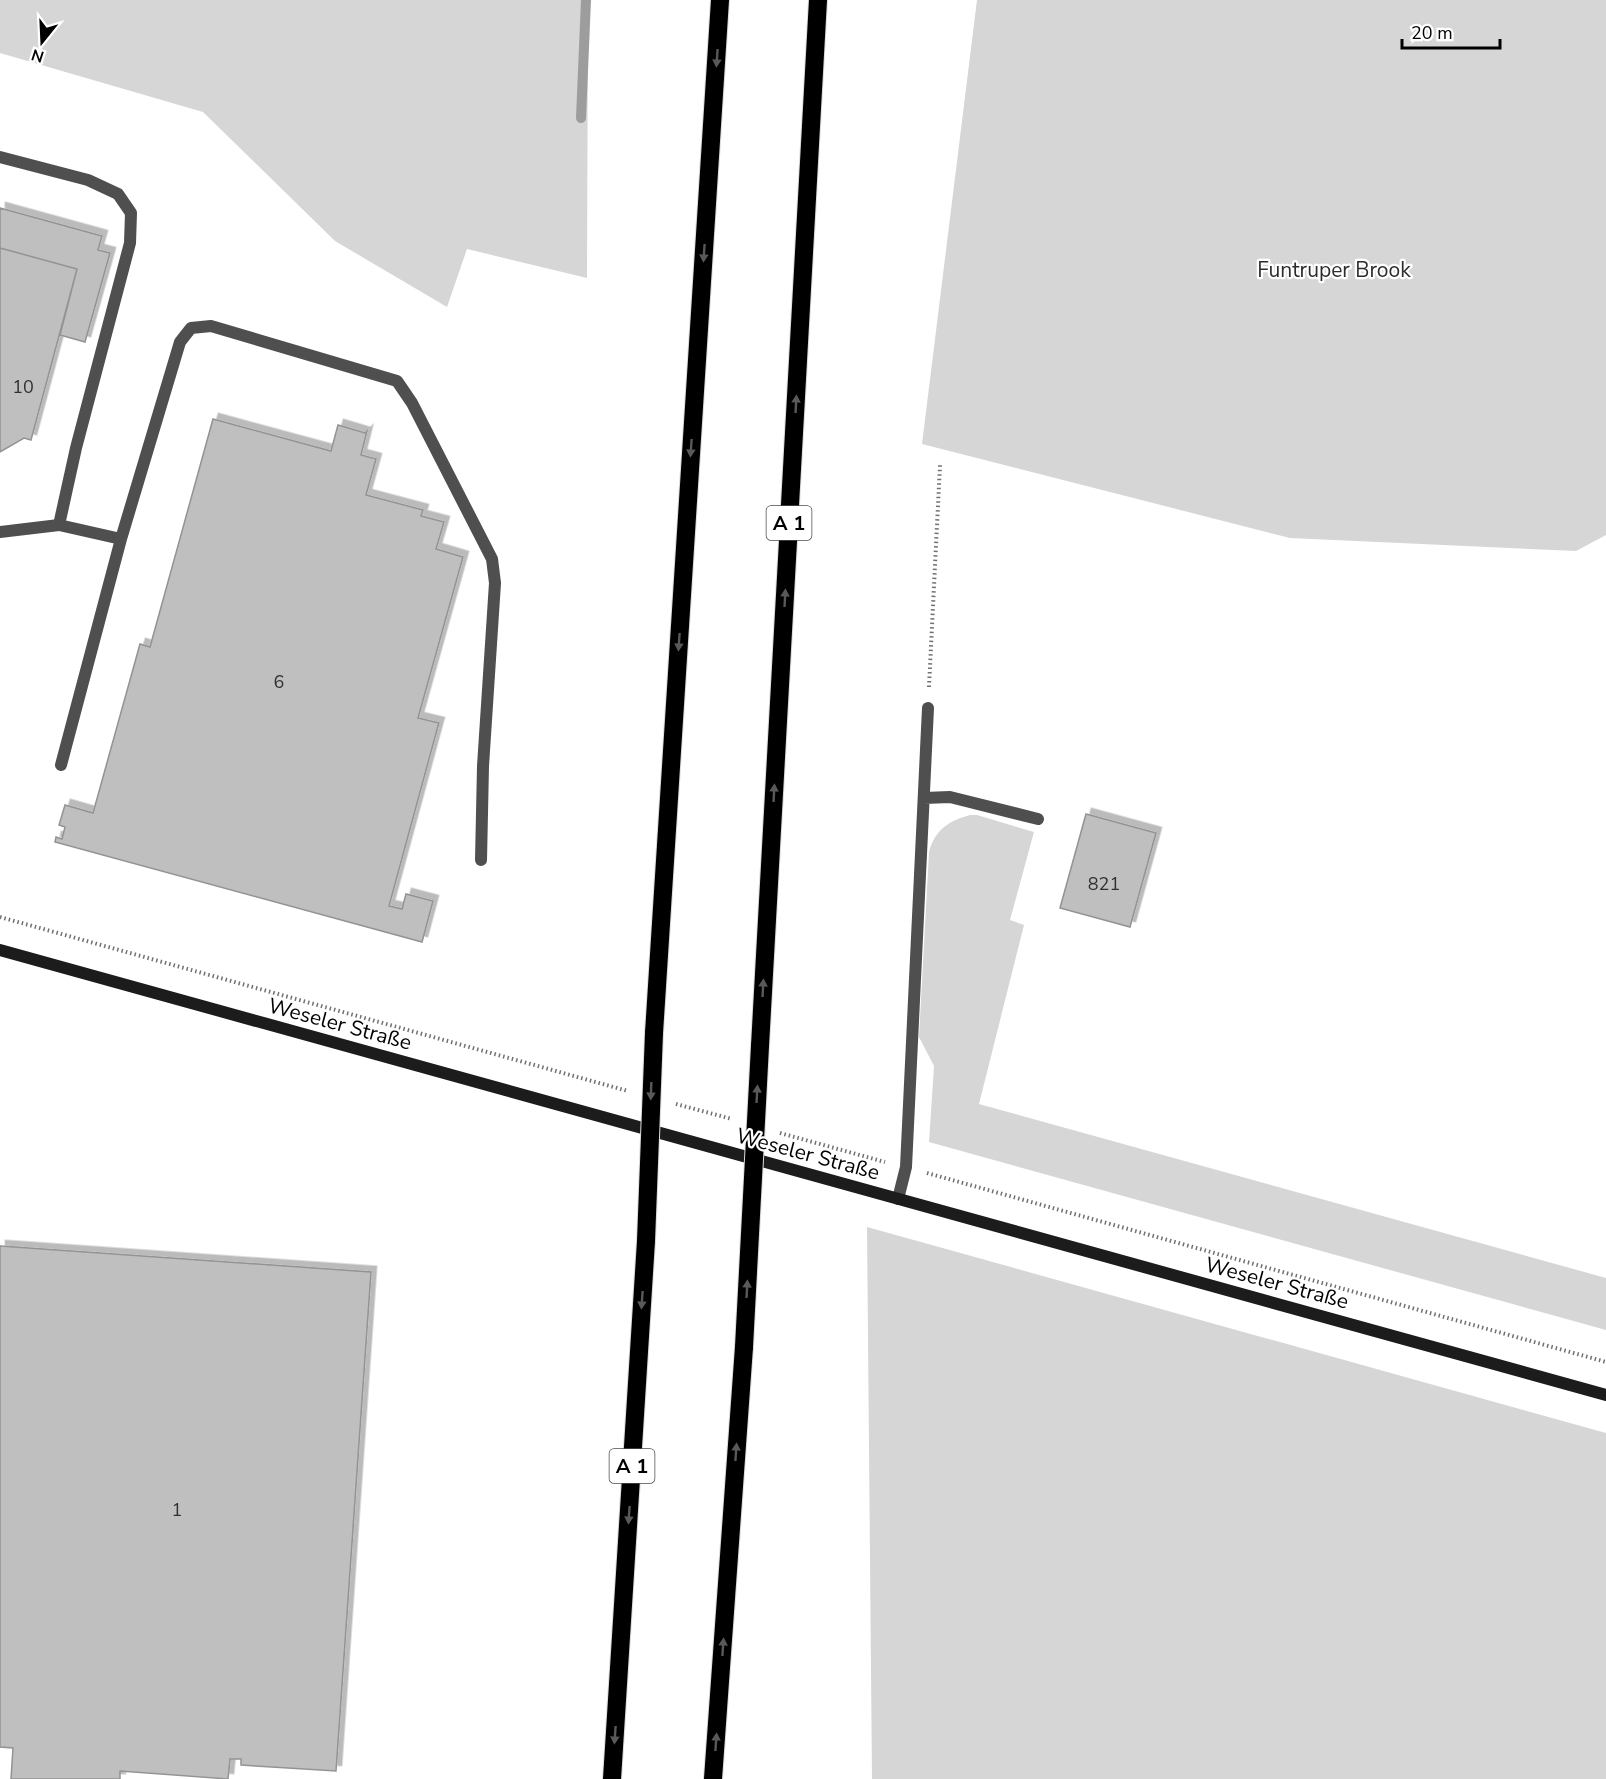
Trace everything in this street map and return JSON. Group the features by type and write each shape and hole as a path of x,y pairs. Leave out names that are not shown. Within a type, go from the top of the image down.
{"highway":[{"name":"A 1","path":"612,1779 646,1242 654,1033 720,0"},
{"name":"A 1","path":"713,1779 744,1347 818,0"}],"main road":[{"name":"Weseler Straße","path":"0,950 1606,1395"}],"street":[{"path":"0,157 88,180 118,194 131,213 130,243 76,448 59,525"},
{"path":"61,765 121,539 180,342 191,328 211,327 397,381 411,403 492,558 495,583 483,766 482,860"},
{"path":"0,532 59,525 121,539"},
{"path":"898,1199 906,1167 928,708"},
{"path":"924,798 950,797 1038,819"}],"path":[{"path":"928,708 940,465"},
{"path":"0,917 632,1092"},
{"path":"666,1101 735,1120"},
{"path":"769,1130 1606,1362"}],"green space":[{"path":"0,0 588,0 587,278 467,249 447,307 335,241 203,112 0,53"},
{"name":"Funtruper Brook","path":"977,0 1606,0 1606,535 1576,551 1290,538 922,444"},
{"path":"970,815 1034,832 1010,920 1024,925 979,1104 1606,1278 1606,1330 929,1142 934,1066 919,1037 929,852 939,832 955,820"},
{"path":"867,1227 1606,1433 1606,1779 872,1779"}],"building":[{"path":"0,208 102,236 98,250 110,253 85,342 60,335 77,269 0,248"},
{"path":"0,248 77,269 31,440 24,438 0,452"},
{"path":"213,419 331,451 338,425 365,433 367,431 361,455 376,459 366,495 423,510 421,516 444,522 436,549 463,557 418,718 439,723 389,906 402,909 406,894 433,901 422,942 55,842 56,837 62,839 65,827 59,825 65,805 93,813 140,644 150,647"},
{"path":"1086,814 1156,833 1130,927 1060,908"},
{"path":"0,1246 371,1272 336,1771 241,1765 241,1759 230,1759 228,1779 120,1771 120,1779 11,1779 13,1748 0,1747"}],"waterway":[{"path":"581,118 586,0"}]}
